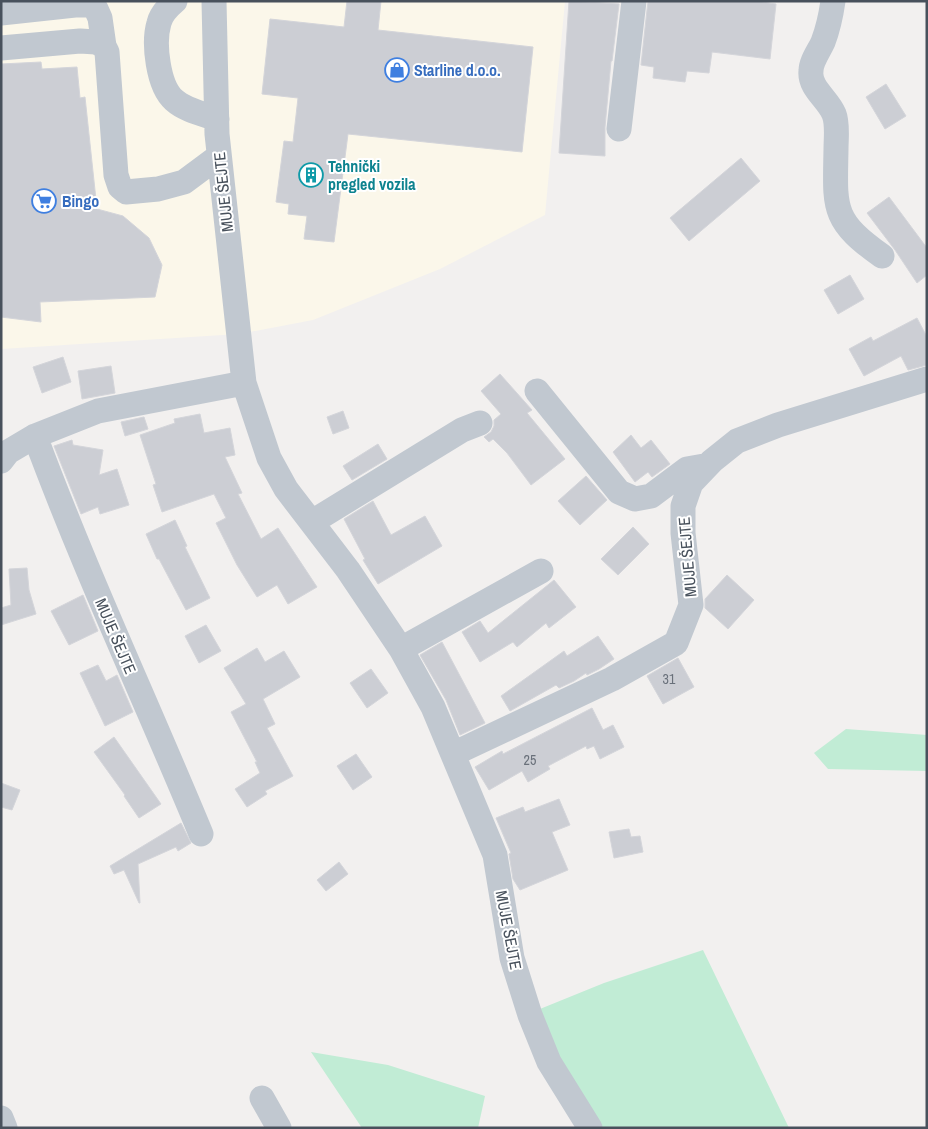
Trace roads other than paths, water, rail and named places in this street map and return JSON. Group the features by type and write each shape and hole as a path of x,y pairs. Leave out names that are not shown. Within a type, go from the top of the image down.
{"street":[{"path":"175,1 159,23 157,52 162,82 166,92 176,102 217,119"},
{"name":"MUJE ŠEJTE","path":"214,1 219,156 244,383 269,458 286,489 348,570 401,648 433,707 495,856 512,958 530,1016 549,1062 590,1128"},
{"path":"619,129 634,1"},
{"path":"832,1 826,34 811,71 813,84 834,114 836,130 835,191 837,206 843,222 859,240 882,256"},
{"path":"1,13 75,5 89,5 96,9 100,18 104,46 107,52 116,175 120,187 126,192 158,189 184,182 219,156"},
{"path":"1,48 80,41 96,42 104,46"},
{"name":"MUJE ŠEJTE","path":"453,754 612,679 676,643 692,605 683,533 683,506 691,483 708,464 737,441 778,425 927,379"},
{"path":"4,453 35,436 98,411 244,383"},
{"path":"537,391 619,492 635,499 651,496 688,469 708,464"},
{"path":"312,522 462,430 480,423"},
{"name":"MUJE ŠEJTE","path":"35,436 106,612 201,834"},
{"path":"401,648 541,571"},
{"path":"262,1098 279,1128"},
{"path":"1,1118 5,1128"}],"place":[{"name":"Starline d.o.o.","path":"397,70"},
{"name":"Tehnički pregled vozila","path":"311,175"},
{"name":"Bingo","path":"44,201"}]}
